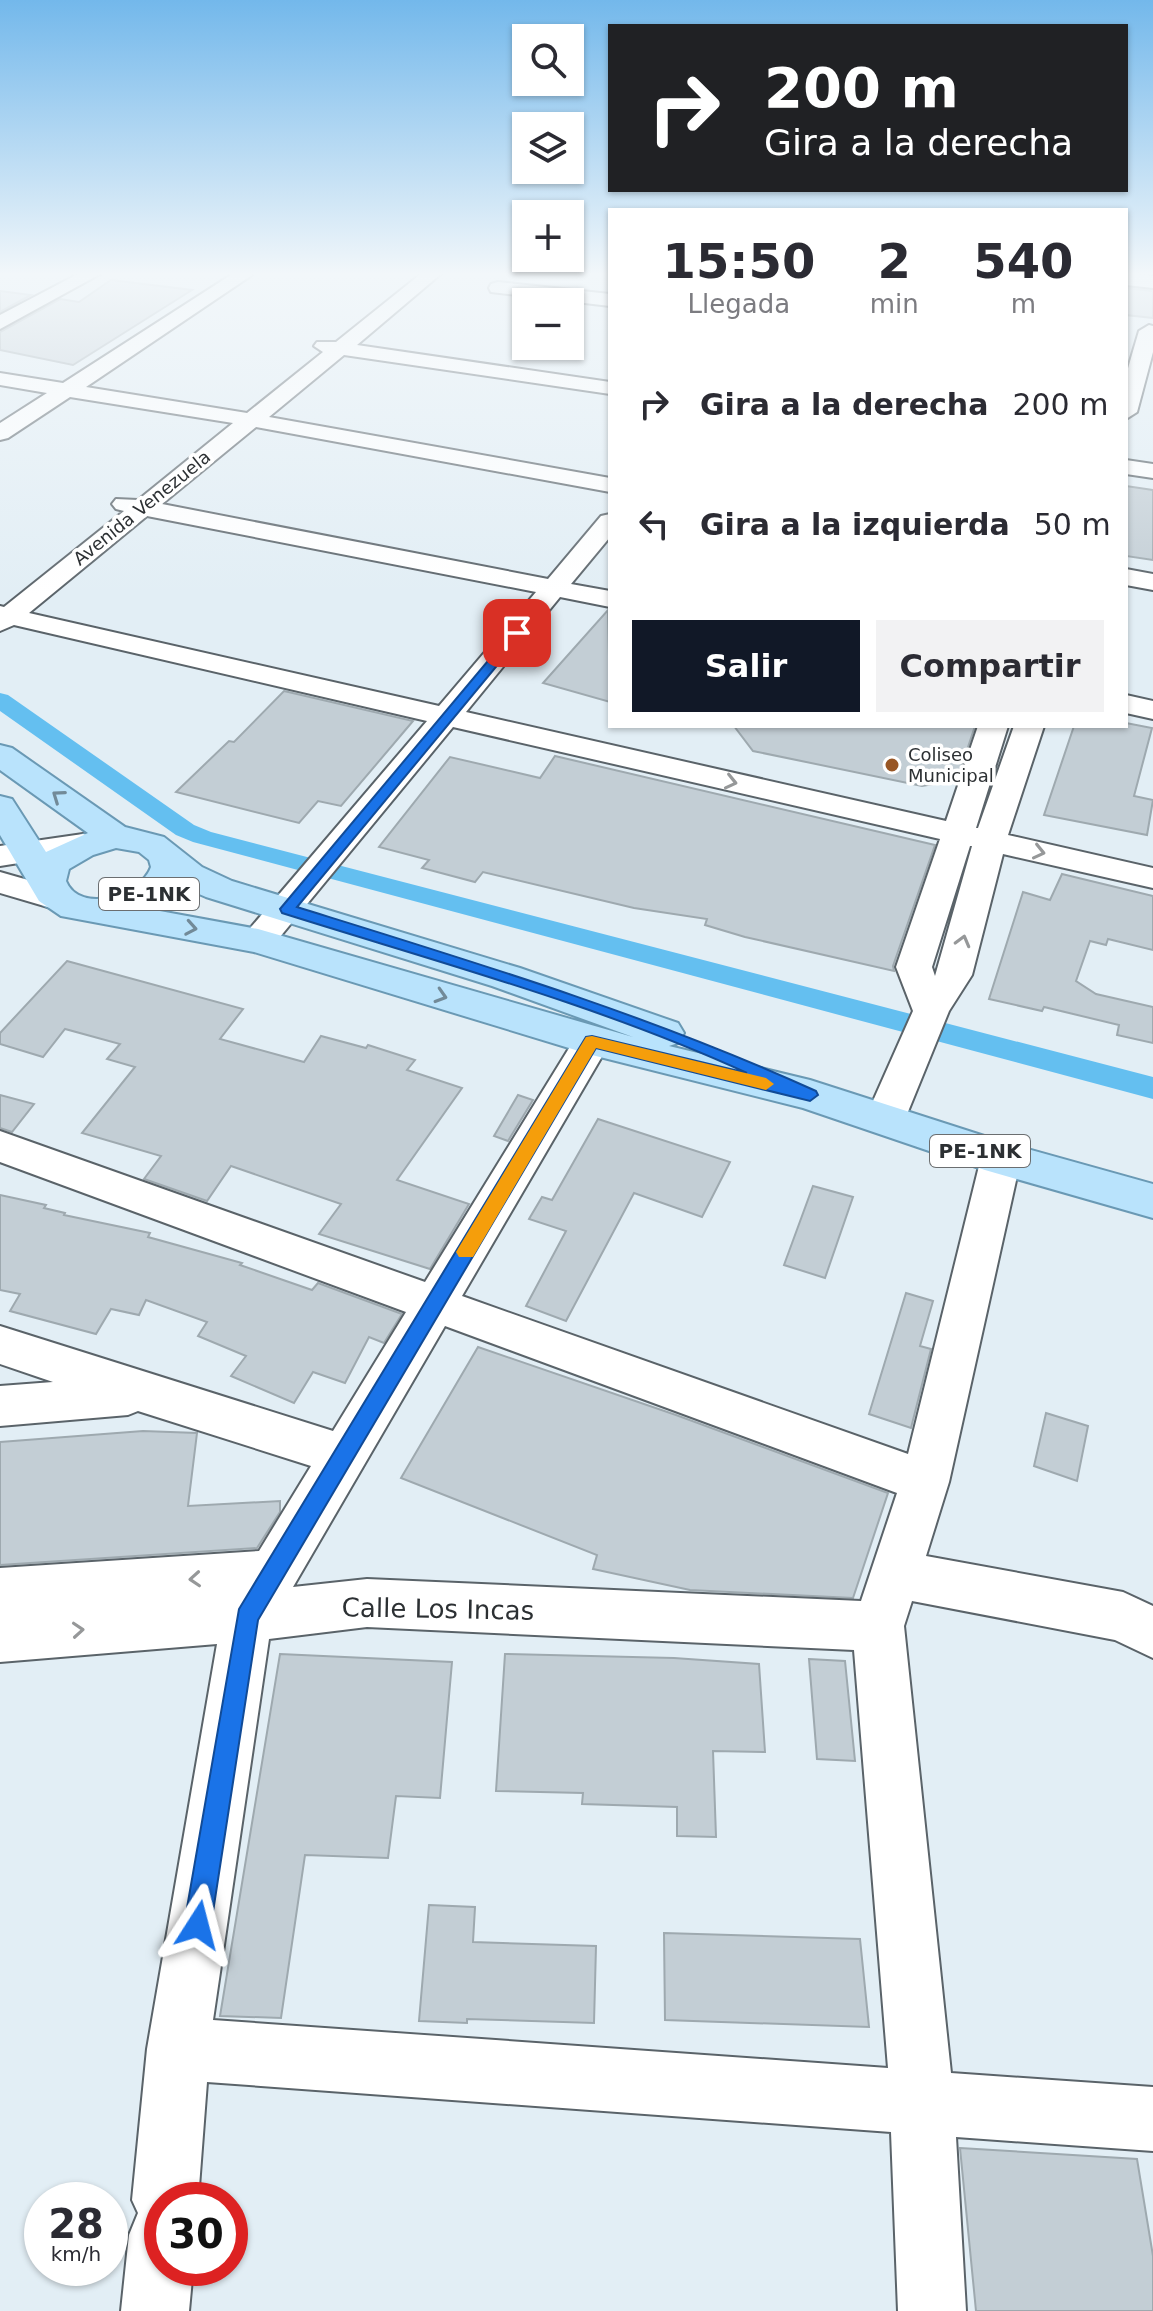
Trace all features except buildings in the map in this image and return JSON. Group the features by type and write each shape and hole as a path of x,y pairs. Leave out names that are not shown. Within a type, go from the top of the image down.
{"main road":[{"name":"PE-1NK","path":"0,755 99,841 148,842 189,875 219,889 536,988 716,1052 810,1095"},
{"path":"2,817 14,854 64,898"},
{"path":"64,898 49,874 56,863 99,841"},
{"name":"PE-1NK","path":"64,898 114,907 141,899 164,879 169,868 167,858"},
{"name":"PE-1NK","path":"64,898 258,941 592,1041 810,1095 1146,1206"}],"street":[{"path":"20,381 74,386 608,472"},
{"path":"54,381 74,386"},
{"path":"0,433 82,381"},
{"name":"Avenida Venezuela","path":"5,608 290,381"},
{"path":"567,381 608,388"},
{"path":"247,415 608,485"},
{"path":"1128,446 1153,450"},
{"path":"1128,467 1153,471"},
{"path":"140,500 560,583 608,598"},
{"path":"258,941 608,523"},
{"path":"1128,560 1153,564"},
{"path":"1128,577 1153,582"},
{"path":"560,583 608,586"},
{"path":"5,608 994,830 1153,856"},
{"path":"1128,688 1153,694"},
{"path":"1128,704 1153,710"},
{"path":"931,1011 914,967 992,728"},
{"path":"885,1119 931,1011 954,975 994,830 1028,728"},
{"path":"994,830 1153,878"},
{"path":"14,854 99,841"},
{"path":"0,882 64,898"},
{"path":"167,2182 178,2049 260,1596 592,1041"},
{"path":"0,1146 925,1482"},
{"path":"932,2311 922,2102 878,1626 925,1482 1001,1158"},
{"path":"0,1345 142,1393 344,1455"},
{"path":"0,1406 142,1393"},
{"path":"896,1574 1123,1617 1153,1633"},
{"path":"0,1592 260,1596"},
{"name":"Calle Los Incas","path":"0,1637 260,1596 878,1626"},
{"path":"178,2049 1153,2119"},
{"path":"155,2311 157,2286"}],"waterway":[{"path":"0,700 185,830 202,837 1153,1088"}],"slow traffic":[{"path":"466,1252 592,1041 766,1084"}],"place":[{"name":"Coliseo Municipal","path":"892,765"}],"route":[{"path":"198,1925 247,1617 592,1041 810,1095 716,1052 506,977 287,909 517,633"}]}
